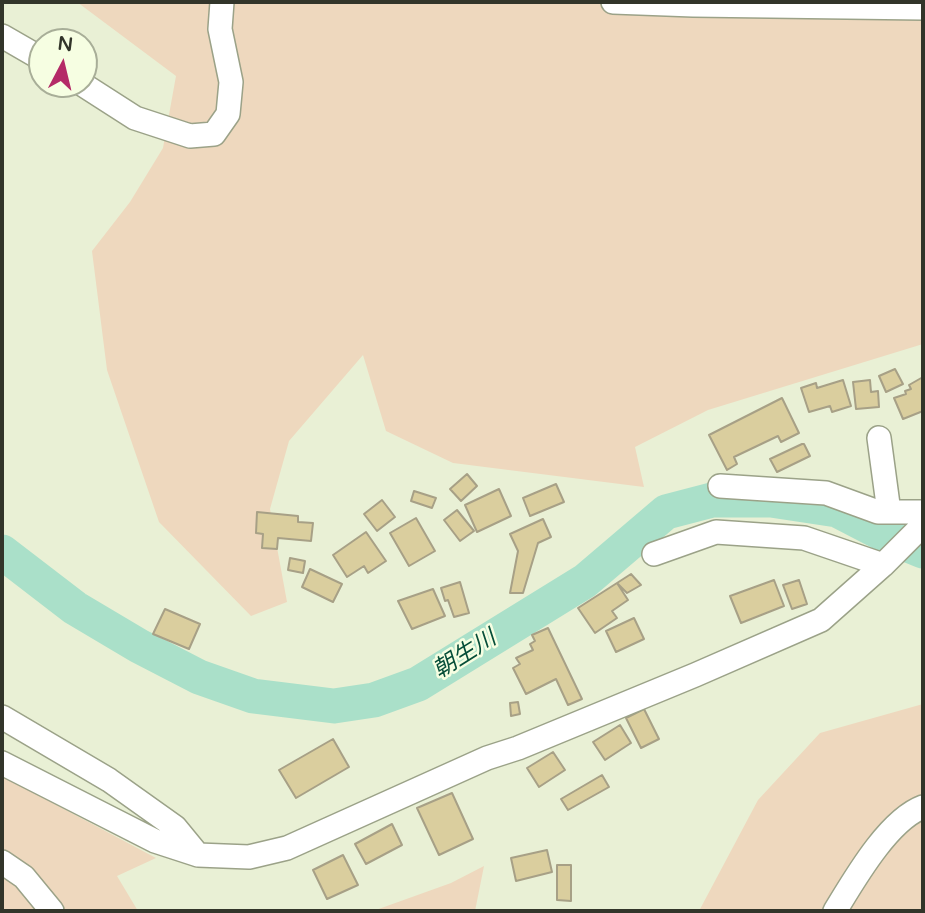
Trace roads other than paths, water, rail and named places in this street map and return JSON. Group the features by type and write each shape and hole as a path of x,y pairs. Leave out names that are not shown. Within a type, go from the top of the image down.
{"street":[{"path":"98,94 135,118 190,136 214,134 229,114 231,82 220,29 222,2"},
{"path":"613,2 923,8"},
{"path":"2,36 28,51"},
{"path":"879,438 889,512"},
{"path":"720,486 826,493 878,512 923,512"},
{"path":"2,763 155,841 198,855 249,857 287,848 487,758 518,748 695,675 821,620 923,525"},
{"path":"654,554 716,532 804,538 883,565"},
{"path":"2,717 109,780 175,827 198,855"},
{"path":"835,911 864,864 896,825 923,807"},
{"path":"2,862 24,877 52,911"}],"waterway":[{"name":"朝生川","path":"2,552 75,608 199,677 253,696 334,706 374,700 418,684 585,581 666,512 712,500 771,500 837,510 923,551"}]}
